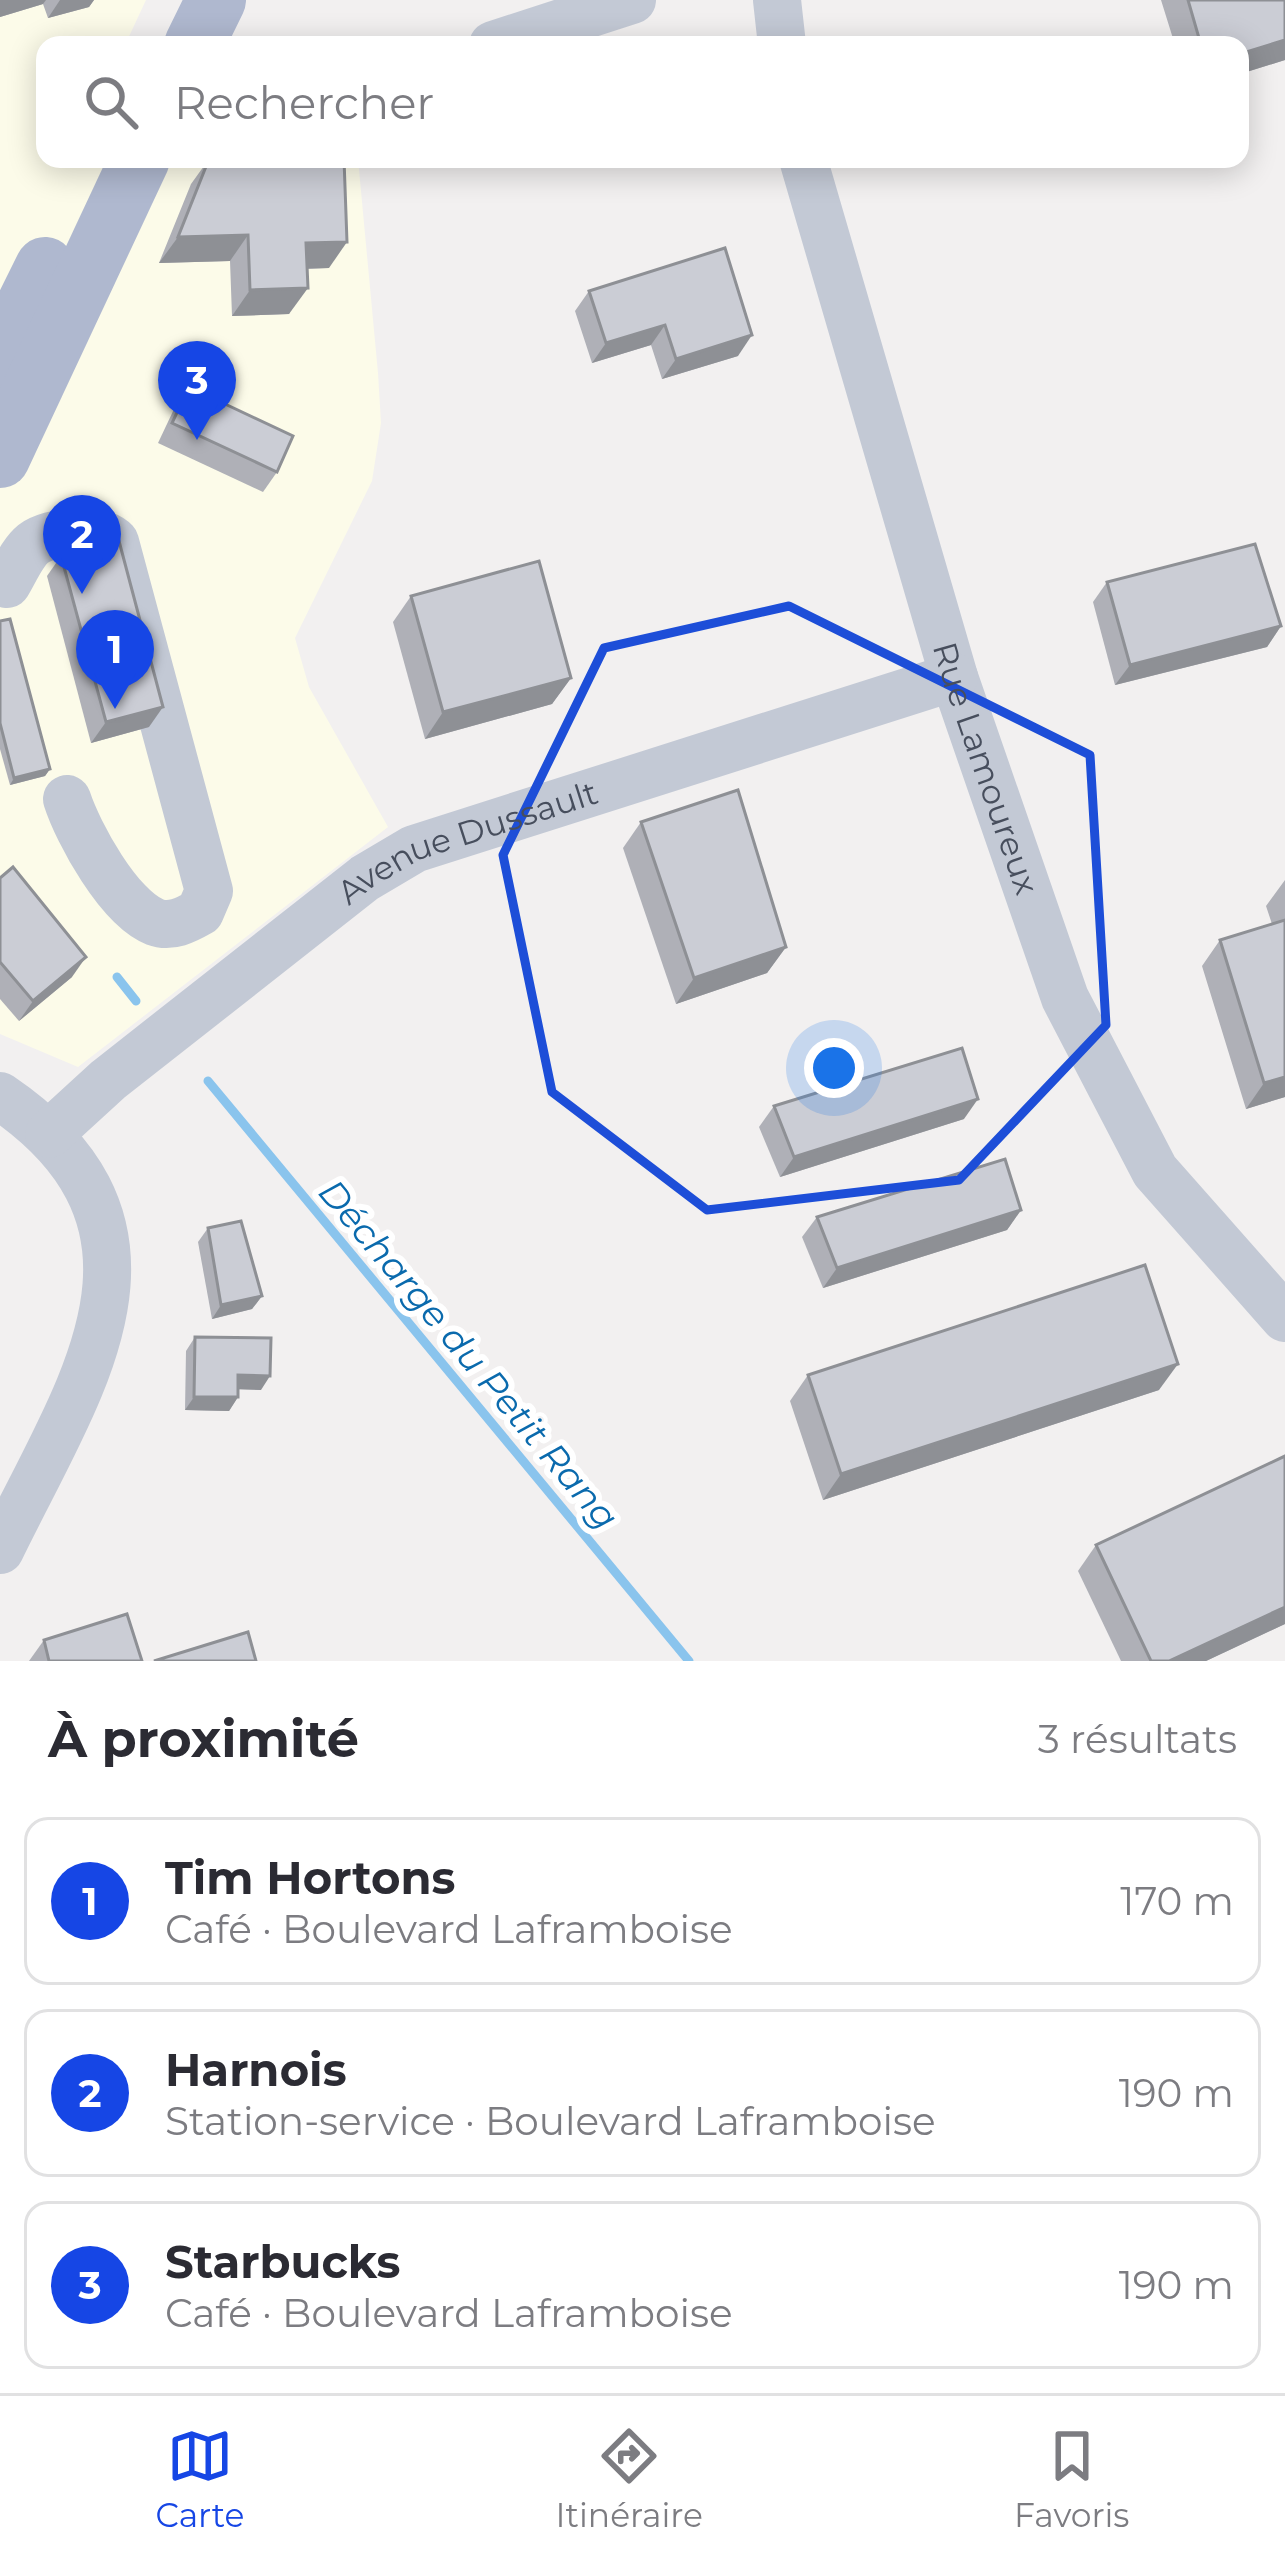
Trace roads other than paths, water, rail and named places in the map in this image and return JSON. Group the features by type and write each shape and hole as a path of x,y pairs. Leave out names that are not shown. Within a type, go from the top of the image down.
{"main road":[{"path":"158,36 176,0"},
{"path":"198,36 216,0"},
{"path":"0,358 94,168"},
{"path":"0,458 136,168"}],"street":[{"path":"521,36 632,0"},
{"path":"777,0 781,36"},
{"name":"Rue Lamoureux","path":"806,168 954,677 1065,998 1155,1171 1285,1318"},
{"path":"7,584 30,546 40,540 101,533 115,542 209,892 200,912 168,925 151,921 94,856 67,799"},
{"name":"Avenue Dussault","path":"50,1134 108,1081 365,878 414,849 954,677"},
{"path":"0,1096 50,1134 83,1182 102,1226 108,1304 98,1347 0,1550"}],"waterway":[{"name":"Décharge du Petit Rang","path":"117,977 136,1001"},
{"name":"Décharge du Petit Rang","path":"208,1081 689,1661"}],"place":[{"name":"Starbucks","path":"197,440"},
{"name":"Harnois","path":"82,594"},
{"name":"Tim Hortons","path":"115,709"}]}
